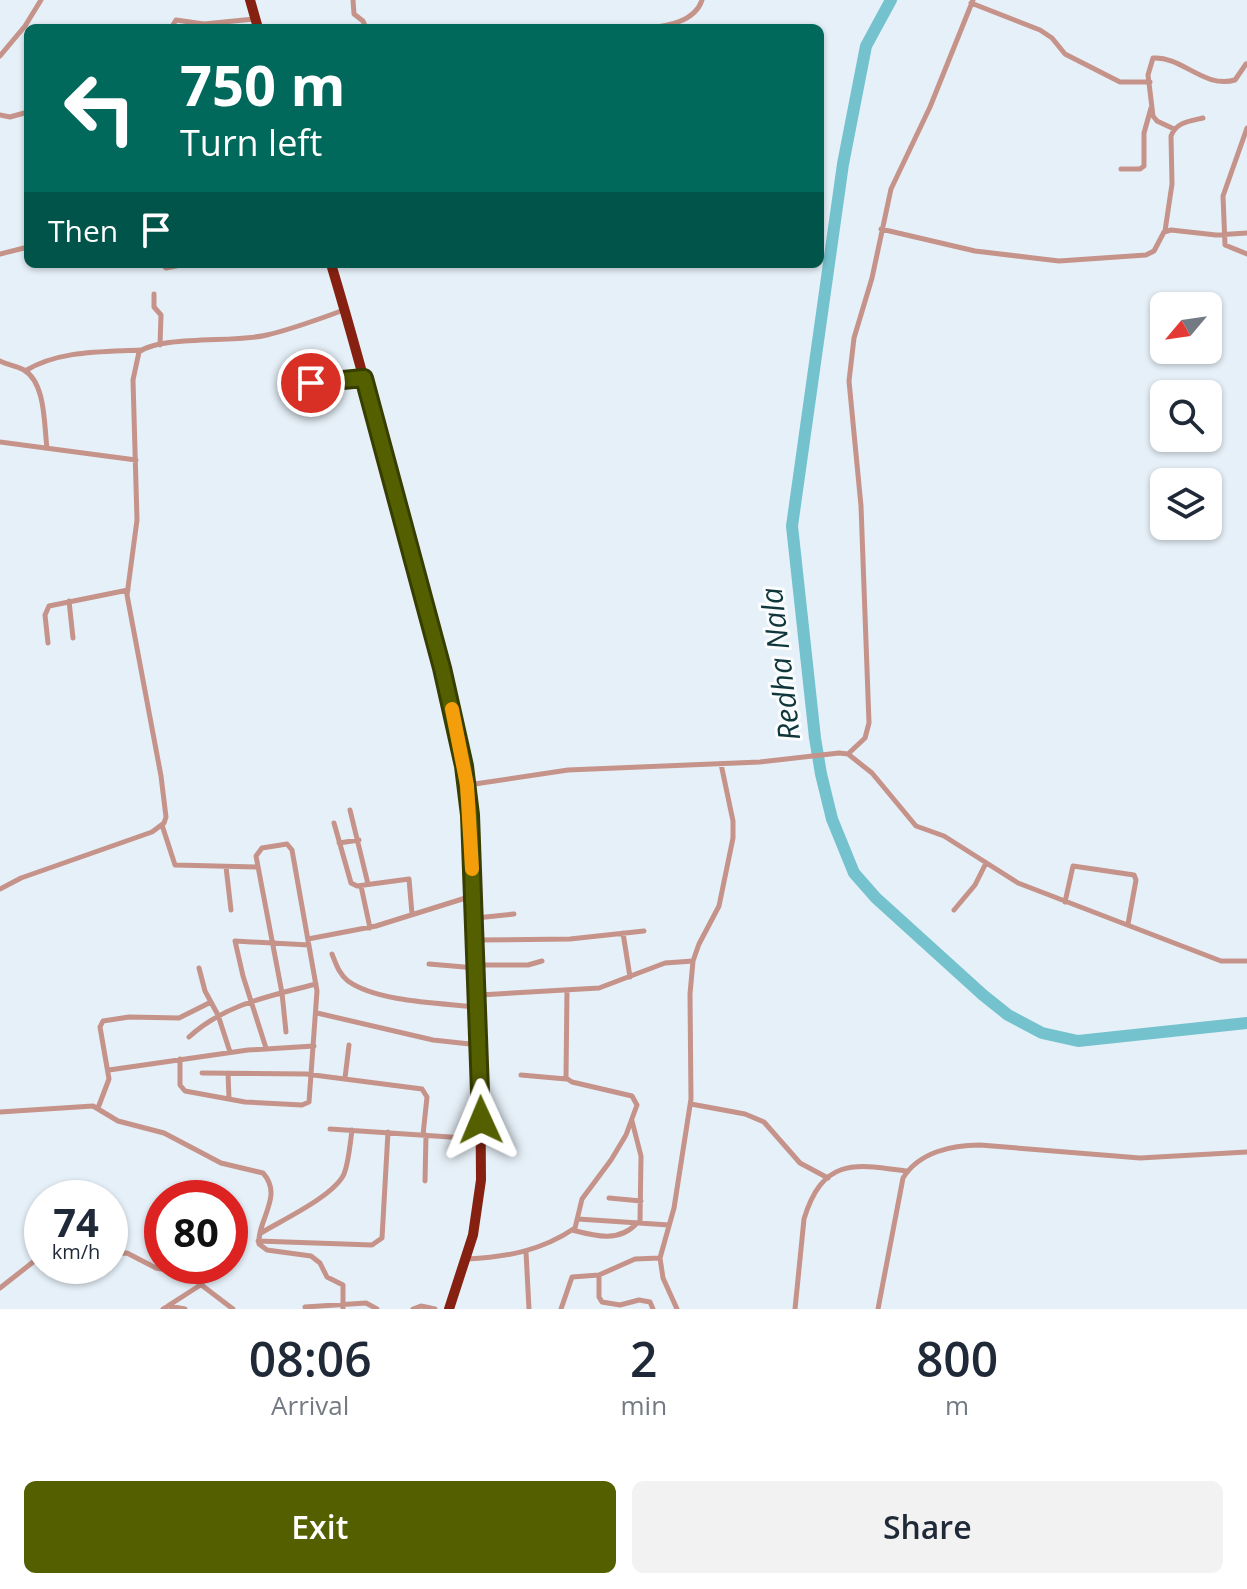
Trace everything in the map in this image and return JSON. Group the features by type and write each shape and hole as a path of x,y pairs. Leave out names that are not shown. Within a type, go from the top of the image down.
{"highway":[{"path":"250,0 256,23"},
{"path":"332,268 453,711 467,785 480,1045 480,1192 474,1231 449,1309"}],"street":[{"path":"26,24 41,0"},
{"path":"353,0 354,14 364,24"},
{"path":"665,24 683,20 698,9 702,0"},
{"path":"848,754 865,738 869,723 861,506 850,397 850,361 891,189 930,107 972,2 1040,30 1052,38 1065,54 1120,82 1150,82"},
{"path":"174,24 176,20 204,24 256,23"},
{"path":"0,56 24,27"},
{"path":"1174,129 1155,119 1151,107 1148,70 1153,58 1162,58 1206,79 1228,82 1240,75 1246,64"},
{"path":"1121,169 1140,169 1144,166 1144,133 1151,107"},
{"path":"0,115 10,117 24,113"},
{"path":"881,229 975,251 1072,261 1146,255 1154,251 1165,232 1172,184 1170,149 1174,129 1203,118"},
{"path":"1247,128 1223,196 1223,235 1227,248 1247,254"},
{"path":"1165,232 1247,233"},
{"path":"0,254 24,248"},
{"path":"154,294 154,308 161,315 160,345"},
{"path":"25,371 58,357 267,336 345,310"},
{"path":"0,889 21,878 152,832 162,825 166,817 128,590 137,520 133,380 136,358 142,349"},
{"path":"0,361 25,371 40,395 47,448"},
{"path":"294,384 364,378"},
{"path":"0,442 136,460"},
{"path":"48,643 47,608 128,590"},
{"path":"69,601 73,638"},
{"path":"467,785 581,769 721,764 848,754 872,773 916,826 944,836 1018,883 1221,961 1247,961"},
{"path":"677,1309 663,1278 660,1258 676,1197 690,1104 693,961 719,906 733,838 721,764"},
{"path":"350,810 359,840 370,928"},
{"path":"334,823 348,879 354,885 365,885 409,879 412,914"},
{"path":"162,825 175,865 258,867"},
{"path":"339,843 359,840"},
{"path":"180,1059 182,1090 229,1099 309,1102 317,1013 316,984 299,881 290,846 282,844 258,850 258,867 282,993 286,1032"},
{"path":"954,910 975,885 986,863"},
{"path":"1065,903 1073,866 1134,875 1136,883 1128,924"},
{"path":"226,867 231,910"},
{"path":"266,1048 235,941 308,942 370,928 473,896"},
{"path":"474,918 514,914"},
{"path":"475,940 570,939 644,931"},
{"path":"623,933 630,977"},
{"path":"332,954 346,980 383,995 478,1001 599,988 672,961 693,961"},
{"path":"429,964 476,967 528,965 542,961"},
{"path":"199,968 230,1052"},
{"path":"189,1037 218,1015 251,1001 316,984"},
{"path":"567,990 564,1070 567,1079"},
{"path":"98,1108 107,1091 109,1070 100,1027 103,1021 129,1017 179,1018 211,1002"},
{"path":"317,1013 433,1040 480,1045"},
{"path":"345,1078 349,1045"},
{"path":"109,1070 230,1052 314,1046"},
{"path":"202,1073 310,1074 422,1089 427,1097 425,1181"},
{"path":"228,1073 229,1099"},
{"path":"466,1259 526,1252 572,1230 582,1199 611,1160 637,1105 632,1096 567,1079 521,1075"},
{"path":"690,1104 745,1114 764,1122 800,1163 828,1178"},
{"path":"0,1112 83,1106 98,1108 118,1121 164,1133 221,1163 263,1173 271,1186 269,1206 258,1241 260,1246 315,1259 327,1277 341,1283 343,1306"},
{"path":"572,1230 601,1237 616,1236 639,1222 641,1156 632,1121"},
{"path":"330,1129 481,1139"},
{"path":"260,1234 329,1191 341,1179 352,1130"},
{"path":"258,1241 372,1245 379,1242 382,1238 388,1132"},
{"path":"878,1309 899,1188 908,1171 930,1155 962,1145 1140,1158 1247,1152"},
{"path":"795,1309 804,1219 813,1197 828,1178 845,1166 862,1164 908,1171"},
{"path":"609,1198 641,1201"},
{"path":"578,1219 669,1225"},
{"path":"526,1252 529,1309"},
{"path":"561,1309 570,1278 599,1275 628,1261 660,1258"},
{"path":"0,1288 24,1269"},
{"path":"599,1275 599,1297 607,1306 639,1300 650,1302 653,1309"},
{"path":"165,1308 202,1284 233,1309"},
{"path":"305,1307 366,1303 377,1309"},
{"path":"413,1309 421,1306 435,1309"},
{"path":"165,1308 185,1309"}],"waterway":[{"name":"Redha Nala","path":"891,0 866,46 843,164 792,526 815,738 832,819 854,873 876,898 983,995 1008,1015 1042,1033 1078,1041 1247,1023"}],"slow traffic":[{"path":"452,709 467,785 472,869"}],"route":[{"path":"311,383 364,378 461,747 470,815 481,1120"}]}
